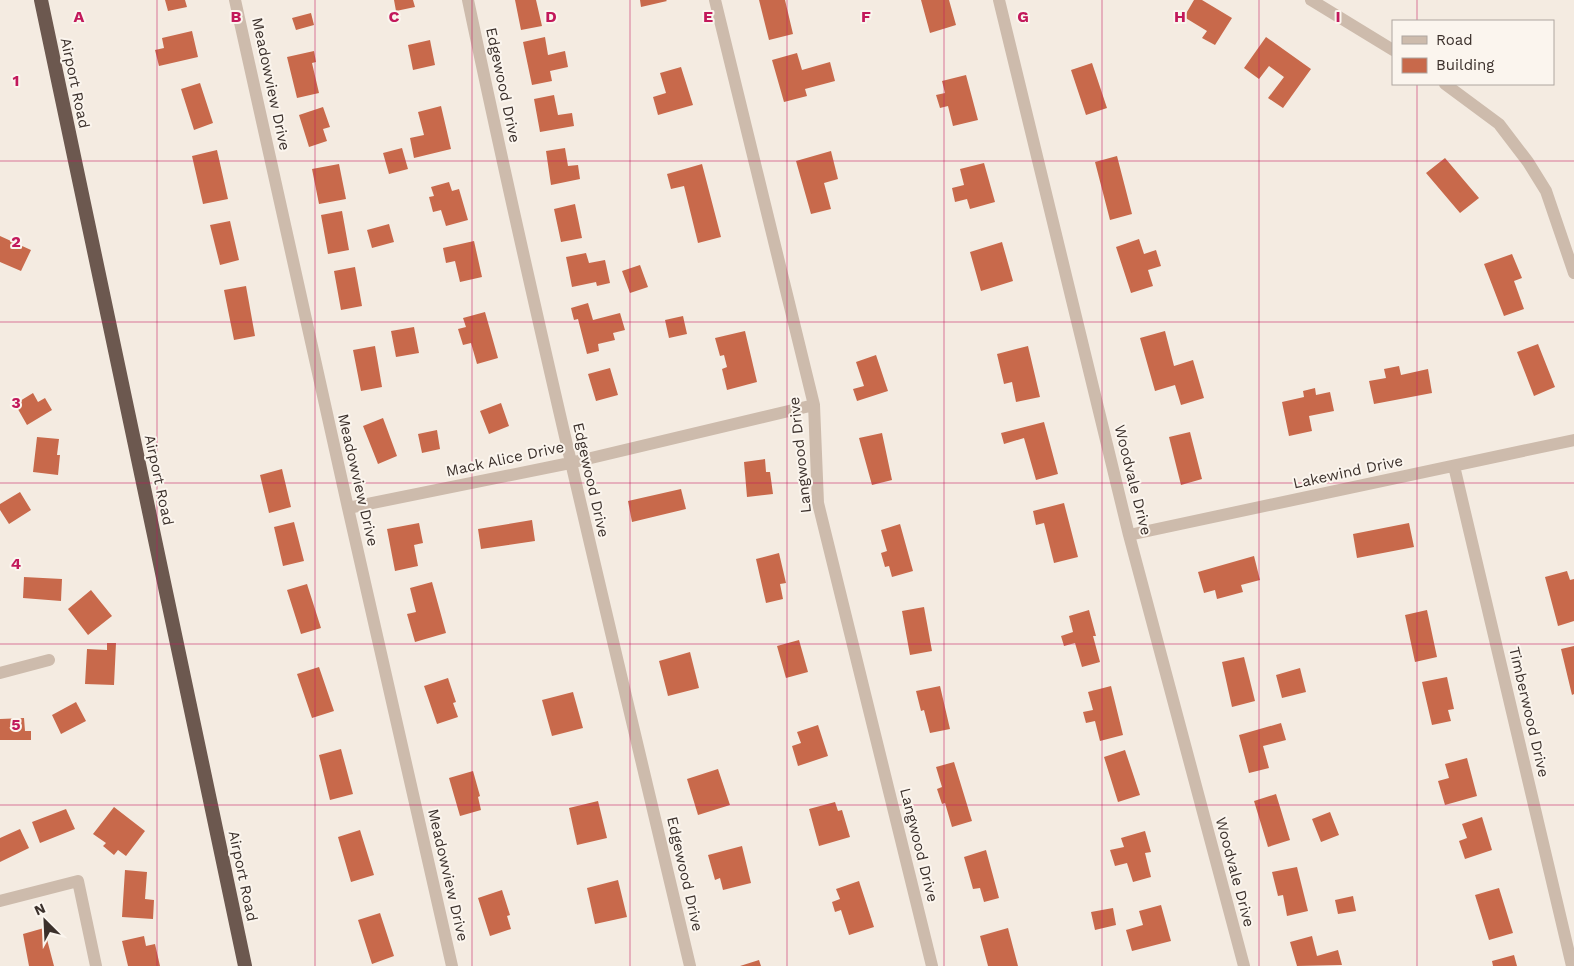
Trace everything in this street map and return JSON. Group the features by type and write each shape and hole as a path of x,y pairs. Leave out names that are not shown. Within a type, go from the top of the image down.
{"highway":[{"name":"Airport Road","path":"41,0 245,966"}],"street":[{"name":"Meadowview Drive","path":"235,0 452,966"},
{"name":"Edgewood Drive","path":"468,0 570,463 690,966"},
{"name":"Langwood Drive","path":"715,0 814,404 818,503 932,966"},
{"name":"Woodvale Drive","path":"999,0 1130,535 1244,966"},
{"path":"1311,0 1392,49"},
{"path":"1446,85 1499,124 1528,162 1546,191 1574,273"},
{"name":"Mack Alice Drive","path":"348,508 570,463 814,404"},
{"name":"Lakewind Drive","path":"1130,535 1574,440"},
{"name":"Timberwood Drive","path":"1454,466 1572,966"},
{"path":"0,673 49,660"},
{"path":"0,902 78,881 96,966"}],"building":[{"path":"165,0 185,0 187,7 168,11"},
{"path":"394,0 413,0 415,7 396,11"},
{"path":"515,0 536,0 542,26 521,30"},
{"path":"640,0 666,0 667,1 641,7"},
{"path":"759,0 785,0 793,34 769,40"},
{"path":"921,0 949,0 956,25 930,33"},
{"path":"1194,0 1202,0 1232,18 1215,45 1202,38 1207,31 1184,17"},
{"path":"311,13 314,25 296,30 292,18"},
{"path":"192,31 198,57 159,66 155,50 164,48 162,38"},
{"path":"545,37 548,55 565,51 568,67 550,71 552,81 532,85 523,42"},
{"path":"1266,37 1311,69 1283,108 1268,98 1284,77 1269,66 1259,79 1244,68"},
{"path":"430,40 435,65 413,70 408,45"},
{"path":"314,51 316,62 312,63 319,93 297,98 287,57"},
{"path":"797,53 802,70 830,62 835,81 805,89 807,96 784,102 772,60"},
{"path":"1092,63 1107,108 1086,115 1071,70"},
{"path":"681,67 693,105 658,115 653,97 666,93 660,73"},
{"path":"966,75 978,120 953,126 948,106 940,108 936,95 945,93 942,81"},
{"path":"200,83 213,123 194,130 181,89"},
{"path":"554,95 558,115 572,113 574,126 540,132 534,99"},
{"path":"441,106 451,149 414,158 410,138 424,135 418,112"},
{"path":"323,107 330,127 323,129 327,141 309,147 299,115"},
{"path":"402,148 408,169 389,174 383,153"},
{"path":"565,148 568,166 578,165 580,179 551,185 546,151"},
{"path":"217,150 228,199 203,204 192,156"},
{"path":"831,151 838,179 824,183 831,209 811,214 796,161"},
{"path":"1117,156 1132,214 1110,220 1095,162"},
{"path":"1445,158 1479,198 1460,213 1426,173"},
{"path":"984,163 995,202 970,209 967,199 955,202 952,188 964,185 960,169"},
{"path":"339,164 346,199 319,204 312,169"},
{"path":"702,164 721,237 698,243 684,186 671,189 667,174"},
{"path":"449,182 452,191 459,189 468,220 446,226 441,210 433,212 429,197 434,196 431,187"},
{"path":"575,204 582,238 561,242 554,209"},
{"path":"342,211 349,250 328,254 321,215"},
{"path":"230,221 239,260 220,265 210,225"},
{"path":"389,224 394,242 372,248 367,230"},
{"path":"0,236 31,250 21,271 0,262"},
{"path":"1139,239 1144,254 1156,250 1161,266 1148,270 1153,286 1131,293 1116,247"},
{"path":"474,241 482,277 460,282 455,261 446,263 443,248"},
{"path":"1002,242 1013,281 981,291 970,252"},
{"path":"586,253 589,263 605,260 610,283 597,286 596,282 572,287 566,257"},
{"path":"1512,254 1522,278 1514,281 1524,309 1504,316 1484,264"},
{"path":"640,265 648,287 630,293 622,271"},
{"path":"355,267 362,306 341,310 334,271"},
{"path":"246,286 255,336 234,340 224,290"},
{"path":"588,303 593,320 620,313 625,330 613,333 615,340 598,344 599,351 587,354 578,319 574,320 571,308"},
{"path":"485,312 498,358 477,364 471,343 463,345 458,329 466,327 463,318"},
{"path":"683,316 687,334 669,338 665,320"},
{"path":"414,327 419,353 396,357 391,331"},
{"path":"745,331 757,382 727,390 722,369 727,367 724,355 720,356 715,338"},
{"path":"1165,331 1174,366 1193,360 1204,398 1181,405 1175,385 1155,391 1140,338"},
{"path":"1538,344 1555,387 1534,396 1517,352"},
{"path":"375,346 382,387 361,391 353,350"},
{"path":"1028,346 1040,397 1016,402 1012,382 1004,384 997,354"},
{"path":"876,355 888,391 857,401 853,389 864,386 856,362"},
{"path":"1399,366 1401,375 1428,369 1432,393 1374,404 1369,381 1386,378 1384,369"},
{"path":"610,368 618,395 596,401 588,374"},
{"path":"1315,388 1316,395 1330,392 1334,411 1309,416 1312,431 1289,436 1282,402 1304,397 1303,391"},
{"path":"33,393 38,402 45,398 52,410 27,425 15,404"},
{"path":"501,403 509,426 489,434 480,411"},
{"path":"383,418 397,456 378,464 363,426"},
{"path":"1044,422 1058,474 1036,480 1024,438 1004,444 1001,433"},
{"path":"437,430 440,449 422,453 418,434"},
{"path":"1190,432 1202,479 1181,485 1169,437"},
{"path":"882,433 892,480 872,485 859,438"},
{"path":"37,437 59,439 57,455 60,455 58,475 33,472"},
{"path":"765,459 766,472 770,472 773,494 747,497 744,462"},
{"path":"282,469 291,507 269,513 260,475"},
{"path":"681,489 686,509 632,522 628,501"},
{"path":"20,492 31,510 9,524 0,510 0,504"},
{"path":"1064,503 1078,557 1054,563 1044,523 1036,525 1033,511"},
{"path":"532,520 535,541 481,549 478,529"},
{"path":"294,522 304,561 283,566 274,527"},
{"path":"419,523 423,543 414,545 418,566 395,571 387,529"},
{"path":"1409,523 1414,547 1357,558 1353,534"},
{"path":"900,524 913,571 892,577 889,566 885,567 881,553 887,551 881,530"},
{"path":"779,553 786,583 780,584 783,599 766,603 756,559"},
{"path":"1254,556 1260,580 1241,585 1243,592 1217,599 1215,590 1204,593 1198,572"},
{"path":"1567,571 1570,580 1574,579 1574,621 1558,626 1545,577"},
{"path":"24,577 62,579 61,601 23,598"},
{"path":"432,582 446,633 415,642 407,614 416,612 410,588"},
{"path":"307,584 321,628 301,634 287,590"},
{"path":"91,590 112,616 88,635 68,609"},
{"path":"924,607 932,651 910,655 902,611"},
{"path":"1089,610 1100,662 1082,667 1075,643 1064,646 1061,636 1073,632 1069,616"},
{"path":"1427,610 1437,657 1415,662 1405,615"},
{"path":"799,640 808,672 786,678 777,646"},
{"path":"107,643 116,643 114,685 85,684 87,649 107,650"},
{"path":"1574,646 1574,694 1572,695 1561,649"},
{"path":"690,652 699,688 668,696 659,661"},
{"path":"1244,657 1255,701 1232,707 1222,662"},
{"path":"319,667 334,711 312,718 297,674"},
{"path":"1300,668 1306,692 1282,698 1276,675"},
{"path":"1447,677 1454,709 1448,710 1451,721 1432,725 1422,682"},
{"path":"448,678 456,702 453,703 458,717 437,724 424,686"},
{"path":"940,686 950,729 930,733 924,710 921,711 916,691"},
{"path":"1111,686 1123,735 1100,741 1095,721 1086,723 1083,712 1093,710 1088,692"},
{"path":"573,692 583,728 552,736 542,700"},
{"path":"76,702 86,721 61,734 52,715"},
{"path":"24,718 25,731 31,731 31,740 0,740 0,719"},
{"path":"1281,723 1286,740 1263,746 1269,768 1249,773 1239,735"},
{"path":"818,725 828,756 798,766 792,746 801,743 797,732"},
{"path":"341,749 353,794 330,800 319,755"},
{"path":"1125,750 1140,795 1118,802 1104,757"},
{"path":"1467,758 1477,796 1445,805 1438,781 1449,778 1445,764"},
{"path":"954,762 972,821 952,827 945,803 942,804 937,789 942,787 936,767"},
{"path":"718,769 730,805 698,815 687,779"},
{"path":"473,771 480,796 478,797 481,810 460,816 449,778"},
{"path":"1276,794 1290,840 1268,847 1254,801"},
{"path":"598,801 607,838 577,845 569,808"},
{"path":"835,802 838,811 842,810 850,837 819,846 809,809"},
{"path":"114,807 145,831 126,856 118,850 114,855 103,846 106,843 93,834"},
{"path":"66,809 75,829 40,843 32,822"},
{"path":"1330,812 1339,835 1321,842 1312,819"},
{"path":"1482,817 1492,850 1465,859 1459,841 1467,838 1462,824"},
{"path":"20,829 29,848 0,862 0,838"},
{"path":"360,830 374,875 351,882 338,837"},
{"path":"1145,831 1151,852 1145,853 1151,877 1133,882 1127,863 1115,866 1110,850 1124,847 1121,838"},
{"path":"742,846 751,883 723,890 720,878 715,880 708,855"},
{"path":"986,850 999,898 984,902 980,888 973,889 964,857"},
{"path":"1297,867 1308,911 1287,916 1283,895 1278,896 1272,872"},
{"path":"125,870 147,872 145,899 154,900 153,919 122,917"},
{"path":"618,880 627,917 595,924 587,888"},
{"path":"859,881 874,927 849,935 841,910 835,912 832,902 840,899 836,889"},
{"path":"1499,888 1513,933 1489,940 1475,895"},
{"path":"502,890 510,915 507,916 511,929 490,936 478,898"},
{"path":"1353,896 1356,911 1338,914 1335,900"},
{"path":"1161,905 1171,941 1132,951 1126,930 1143,925 1139,911"},
{"path":"1113,908 1116,925 1095,930 1091,912"},
{"path":"380,913 394,956 372,964 358,920"},
{"path":"44,928 54,966 29,966 23,934"},
{"path":"1008,928 1018,966 988,966 980,936"},
{"path":"144,936 146,946 155,944 160,966 128,966 122,941"},
{"path":"1312,936 1317,956 1338,950 1342,965 1297,966 1290,942"},
{"path":"1514,955 1517,966 1493,966 1492,961"},
{"path":"759,960 761,966 740,966"}]}
